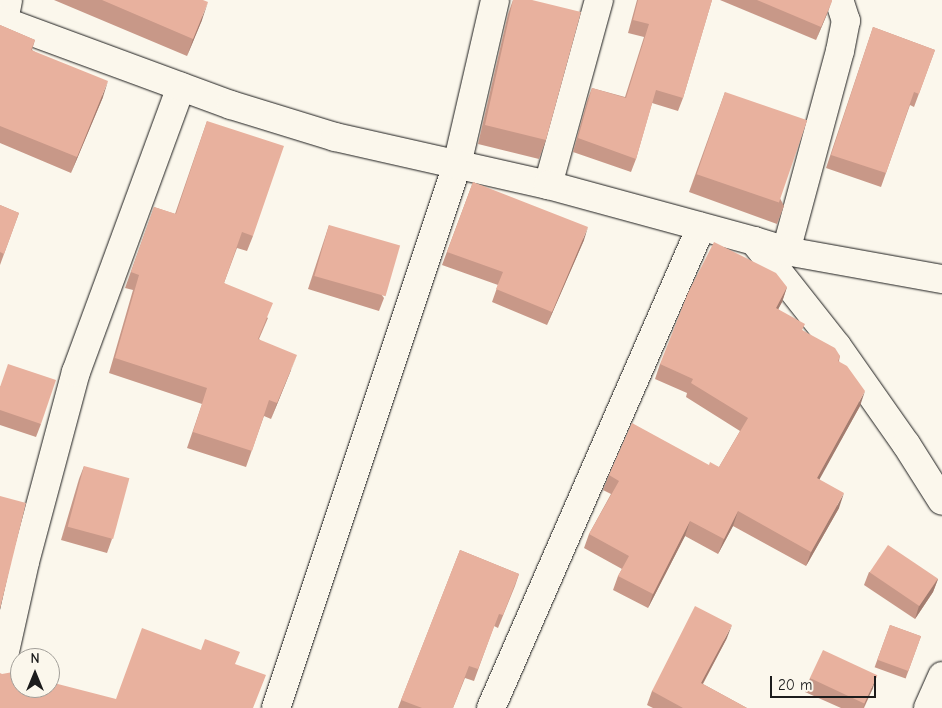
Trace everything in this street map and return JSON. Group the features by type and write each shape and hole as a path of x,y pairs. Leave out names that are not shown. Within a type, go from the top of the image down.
{"street":[{"path":"276,708 457,166 494,0"},
{"path":"548,185 599,0"},
{"path":"786,251 840,51 846,21 839,0"},
{"path":"4,14 181,87 335,137 548,185 786,251 942,279"},
{"path":"0,674 27,553 76,372 181,87"},
{"path":"491,708 701,227"},
{"path":"754,241 837,346 942,501"},
{"path":"928,708 942,676"}],"building":[{"path":"102,0 203,0 208,2 193,39"},
{"path":"513,0 532,0 581,12 546,140 485,125"},
{"path":"638,0 712,0 683,98 656,90 636,159 578,138 592,88 626,98 649,24 633,20"},
{"path":"757,0 832,0 832,1 821,27"},
{"path":"0,25 35,40 31,50 108,81 77,157 0,126"},
{"path":"873,27 935,50 919,94 914,92 886,173 831,155"},
{"path":"725,92 807,120 779,203 697,174"},
{"path":"207,121 284,146 253,236 242,232 224,283 273,303 258,339 297,355 277,403 269,400 252,451 193,432 207,388 115,358 139,275 131,272 154,207 176,214"},
{"path":"473,182 588,227 552,312 496,289 503,272 447,252"},
{"path":"0,205 19,213 4,254 0,252"},
{"path":"329,225 400,245 386,296 314,276"},
{"path":"714,242 776,273 787,287 776,308 805,324 802,330 835,348 840,356 838,361 847,366 865,391 817,478 844,493 811,552 738,511 724,539 690,521 653,594 618,576 629,556 589,534 619,481 609,475 632,423 709,465 710,462 719,467 748,418 691,383 693,379 660,364 688,293"},
{"path":"8,364 56,380 41,424 0,410 0,387"},
{"path":"84,466 129,478 113,539 68,527"},
{"path":"0,496 26,503 0,609"},
{"path":"888,545 938,579 919,606 870,572"},
{"path":"460,550 519,574 503,615 499,614 478,669 469,666 453,708 422,708 401,700"},
{"path":"695,606 732,625 701,683 747,708 683,708 652,691"},
{"path":"890,625 921,636 908,671 877,660"},
{"path":"142,628 201,650 205,639 240,652 235,664 266,675 253,708 0,708 0,673 10,673 10,698 60,698 60,685 116,699"},
{"path":"823,650 877,675 864,703 810,678"}]}
